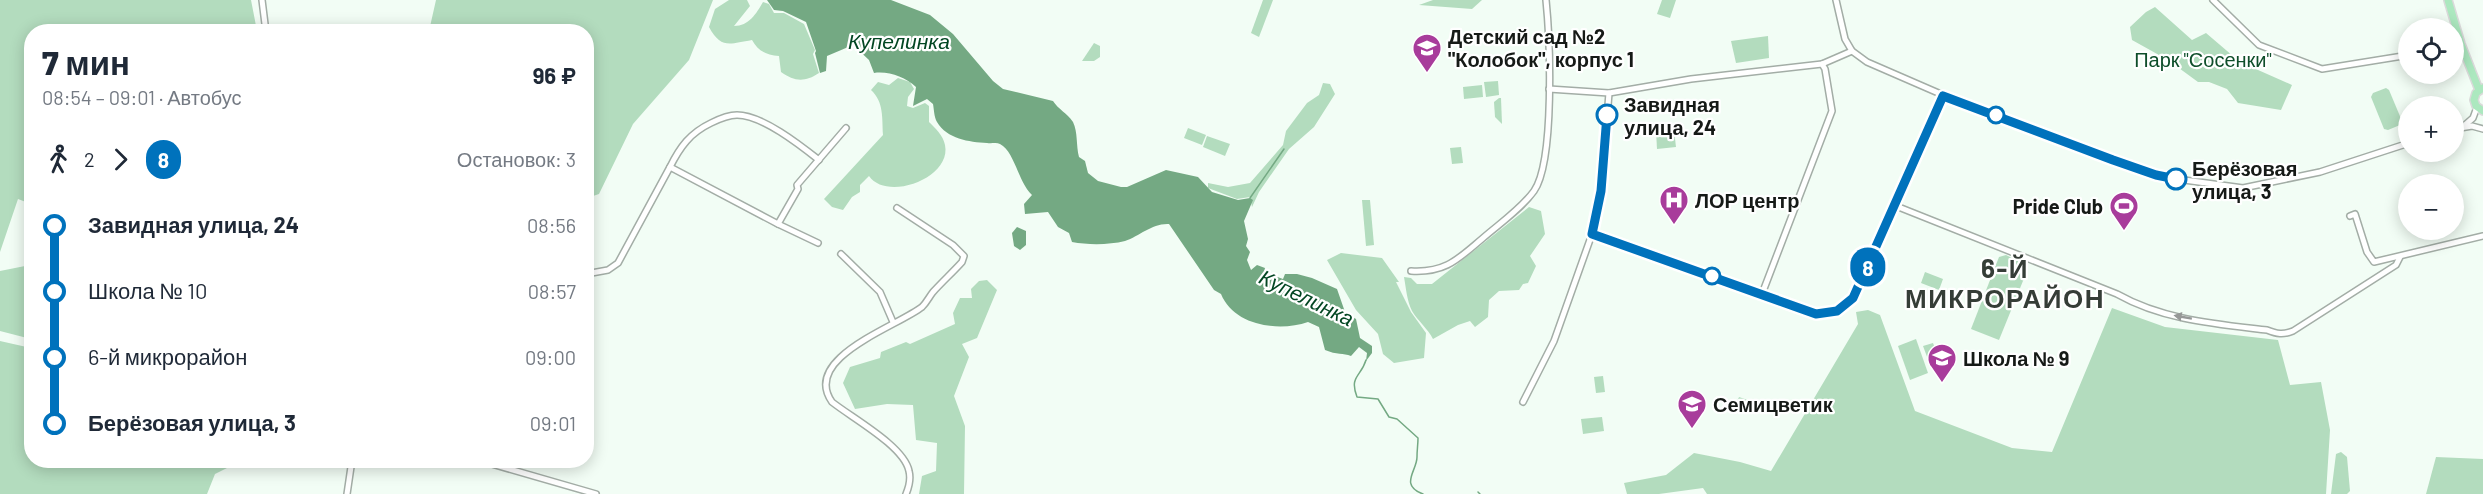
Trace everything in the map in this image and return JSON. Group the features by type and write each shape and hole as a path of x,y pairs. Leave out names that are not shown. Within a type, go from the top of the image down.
{"main road":[{"path":"2448,0 2452,18"},
{"path":"2464,56 2481,89 2474,100 2480,109"}],"street":[{"path":"262,0 265,24"},
{"path":"1411,271 1443,268 1484,237 1534,191 1543,171 1550,105 1546,0"},
{"path":"1836,0 1845,39 1852,51 1867,62 1943,96 2156,175 2243,188 2320,172 2398,147"},
{"path":"2213,0 2259,45 2322,69 2398,57"},
{"path":"1549,89 1609,93 1680,80 1822,64 1852,51"},
{"path":"1762,294 1832,111 1826,69 1822,64"},
{"path":"1523,402 1554,341 1592,234 1601,191 1609,93"},
{"path":"1592,234 1816,314 1837,311 1853,298 1896,206 1943,96"},
{"path":"2464,125 2480,109"},
{"path":"594,273 608,270 618,263 688,138 716,121 734,115 748,117 781,132 819,160"},
{"path":"2464,126 2483,129"},
{"path":"778,224 798,189 797,185 846,129"},
{"path":"670,167 818,243"},
{"path":"1896,206 2117,294 2141,307 2160,313 2267,330 2277,334 2293,331 2396,265 2400,257"},
{"path":"897,208 953,244 964,256 962,262 923,305 893,322 835,362 828,372 825,383 827,394 832,402 886,441 905,461 910,476 906,494"},
{"path":"2350,216 2355,214 2367,252 2374,262 2483,236"},
{"path":"841,254 880,292 893,322"},
{"path":"347,494 351,468"},
{"path":"506,468 596,494"}],"green space":[{"path":"0,0 251,0 256,24 24,24 24,201 18,199 0,252"},
{"path":"436,0 713,0 689,60 633,124 599,194 594,196 594,24 431,24"},
{"path":"729,0 747,0 750,6 734,26 748,22 763,2 769,4 774,13 784,13 804,24 815,50 813,54 819,73 809,78 795,79 781,72 779,56 763,52 752,40 726,43 718,39 709,27 715,9"},
{"path":"1263,0 1273,0 1259,37 1251,33"},
{"path":"1433,0 1482,0 1472,9 1419,5"},
{"path":"1662,0 1676,0 1670,18 1657,14"},
{"name":"Парк \"Сосенки\"","path":"2155,7 2192,40 2206,33 2240,62 2292,85 2281,110 2238,103 2227,89 2209,82 2198,82 2168,60 2132,40 2130,27"},
{"path":"1768,36 1769,58 1736,63 1731,41"},
{"path":"1094,43 1100,46 1100,57 1094,61 1082,61"},
{"path":"898,78 910,82 914,89 908,97 907,106 913,108 925,103 929,106 929,122 939,132 945,145 944,157 939,167 916,183 903,186 889,187 869,176 860,185 860,192 852,197 843,210 832,207 824,199 883,135 880,105 871,90 878,82 889,85"},
{"path":"1498,81 1499,95 1486,97 1484,82"},
{"path":"1323,83 1330,84 1335,94 1314,127 1289,149 1259,192 1252,207 1250,197 1237,199 1208,188 1208,183 1228,187 1250,183 1283,145 1286,131 1307,103 1319,95"},
{"path":"1482,85 1483,97 1464,99 1463,87"},
{"path":"2386,88 2389,90 2398,111 2398,126 2388,130 2384,129 2371,97 2373,93"},
{"path":"1501,98 1502,124 1495,117 1494,102"},
{"path":"1188,128 1206,135 1202,145 1184,138"},
{"path":"1674,130 1676,147 1657,149 1656,131"},
{"path":"1207,136 1230,144 1225,156 1203,147"},
{"path":"1461,147 1463,163 1452,164 1450,148"},
{"path":"1362,200 1370,200 1374,245 1366,246"},
{"path":"1529,207 1541,211 1545,234 1530,256 1536,266 1528,283 1523,284 1519,290 1499,291 1489,300 1488,317 1475,327 1470,321 1433,339 1412,311 1404,277 1411,278 1417,284 1432,284"},
{"path":"1341,253 1382,258 1399,282 1396,282 1411,312 1426,333 1424,358 1394,363 1383,354 1378,334 1356,310 1327,260"},
{"path":"2006,255 2024,264 2027,271 1999,340 1971,329 1999,257"},
{"path":"24,266 24,337 0,331 0,271"},
{"path":"1925,272 1943,279 1939,290 1921,283"},
{"path":"987,280 997,290 977,338 962,344 969,357 954,396 965,426 964,494 919,494 922,476 936,471 937,443 916,440 913,405 887,404 855,409 843,383 850,367 880,358 881,352 906,342 910,344 955,324 953,313 960,298 972,298 971,289 979,281"},
{"path":"2112,308 2165,327 2278,340 2290,385 2321,382 2330,430 2326,494 1707,494 1703,488 1659,494 1627,494 1624,483 1666,475 1694,453 1771,471 1858,324 1856,312 1868,310 1880,315 1915,411 2012,448 2052,452"},
{"path":"1916,339 1928,373 1910,380 1898,346"},
{"path":"0,341 24,346 24,468 227,468 215,474 207,494 0,494"},
{"path":"1933,343 1939,359 1929,362 1923,346"},
{"path":"1603,376 1605,392 1596,393 1594,377"},
{"path":"1739,397 1759,404 1755,414 1735,407"},
{"path":"1602,417 1604,431 1583,434 1581,419"},
{"path":"2341,452 2347,457 2350,491 2347,494 2331,494 2336,454"},
{"path":"2436,457 2483,459 2483,494 2426,494"}],"water":[{"name":"Купелинка","path":"767,0 891,0 930,15 953,34 993,81 1003,89 1053,101 1073,122 1079,157 1085,161 1088,173 1098,181 1127,187 1166,170 1198,177 1212,192 1238,200 1250,198 1253,200 1244,221 1248,239 1246,246 1250,252 1247,260 1251,270 1257,265 1265,268 1264,272 1283,279 1285,274 1297,274 1337,289 1345,312 1356,319 1360,338 1372,346 1372,353 1366,361 1367,353 1359,347 1351,356 1325,350 1319,327 1308,322 1271,326 1247,320 1227,305 1221,294 1214,290 1169,224 1146,230 1125,241 1098,244 1072,242 1069,233 1058,227 1048,212 1025,214 1024,204 1032,195 1023,183 1005,148 998,143 980,143 952,136 946,132 937,122 933,104 927,99 913,106 916,87 896,76 874,73 869,60 853,45 827,56 826,71 820,73 816,51 806,22 783,11 774,10"},
{"path":"1017,227 1026,231 1026,245 1020,250 1014,246 1012,233"}],"waterway":[{"path":"1250,198 1284,149"},
{"name":"Купелинка","path":"1366,360 1354,385 1357,397 1378,399 1389,417 1397,419 1418,438 1411,482 1412,486 1423,494"}],"bus line":[{"name":"8","path":"1607,115 1601,191 1592,234 1816,314 1837,311 1853,298 1896,206 1943,96 2113,160 2156,175 2176,179"}],"place":[{"name":"Детский сад №2 \"Колобок\", корпус 1","path":"1427,74"},
{"name":"Завидная улица, 24","path":"1607,115"},
{"name":"Берёзовая улица, 3","path":"2176,179"},
{"name":"ЛОР центр","path":"1674,226"},
{"name":"Pride Club","path":"2124,232"},
{"name":"Школа № 9","path":"1942,384"},
{"name":"Семицветик","path":"1692,430"}],"district":[{"name":"6-Й МИКРОРАЙОН","path":"2005,282"}]}
